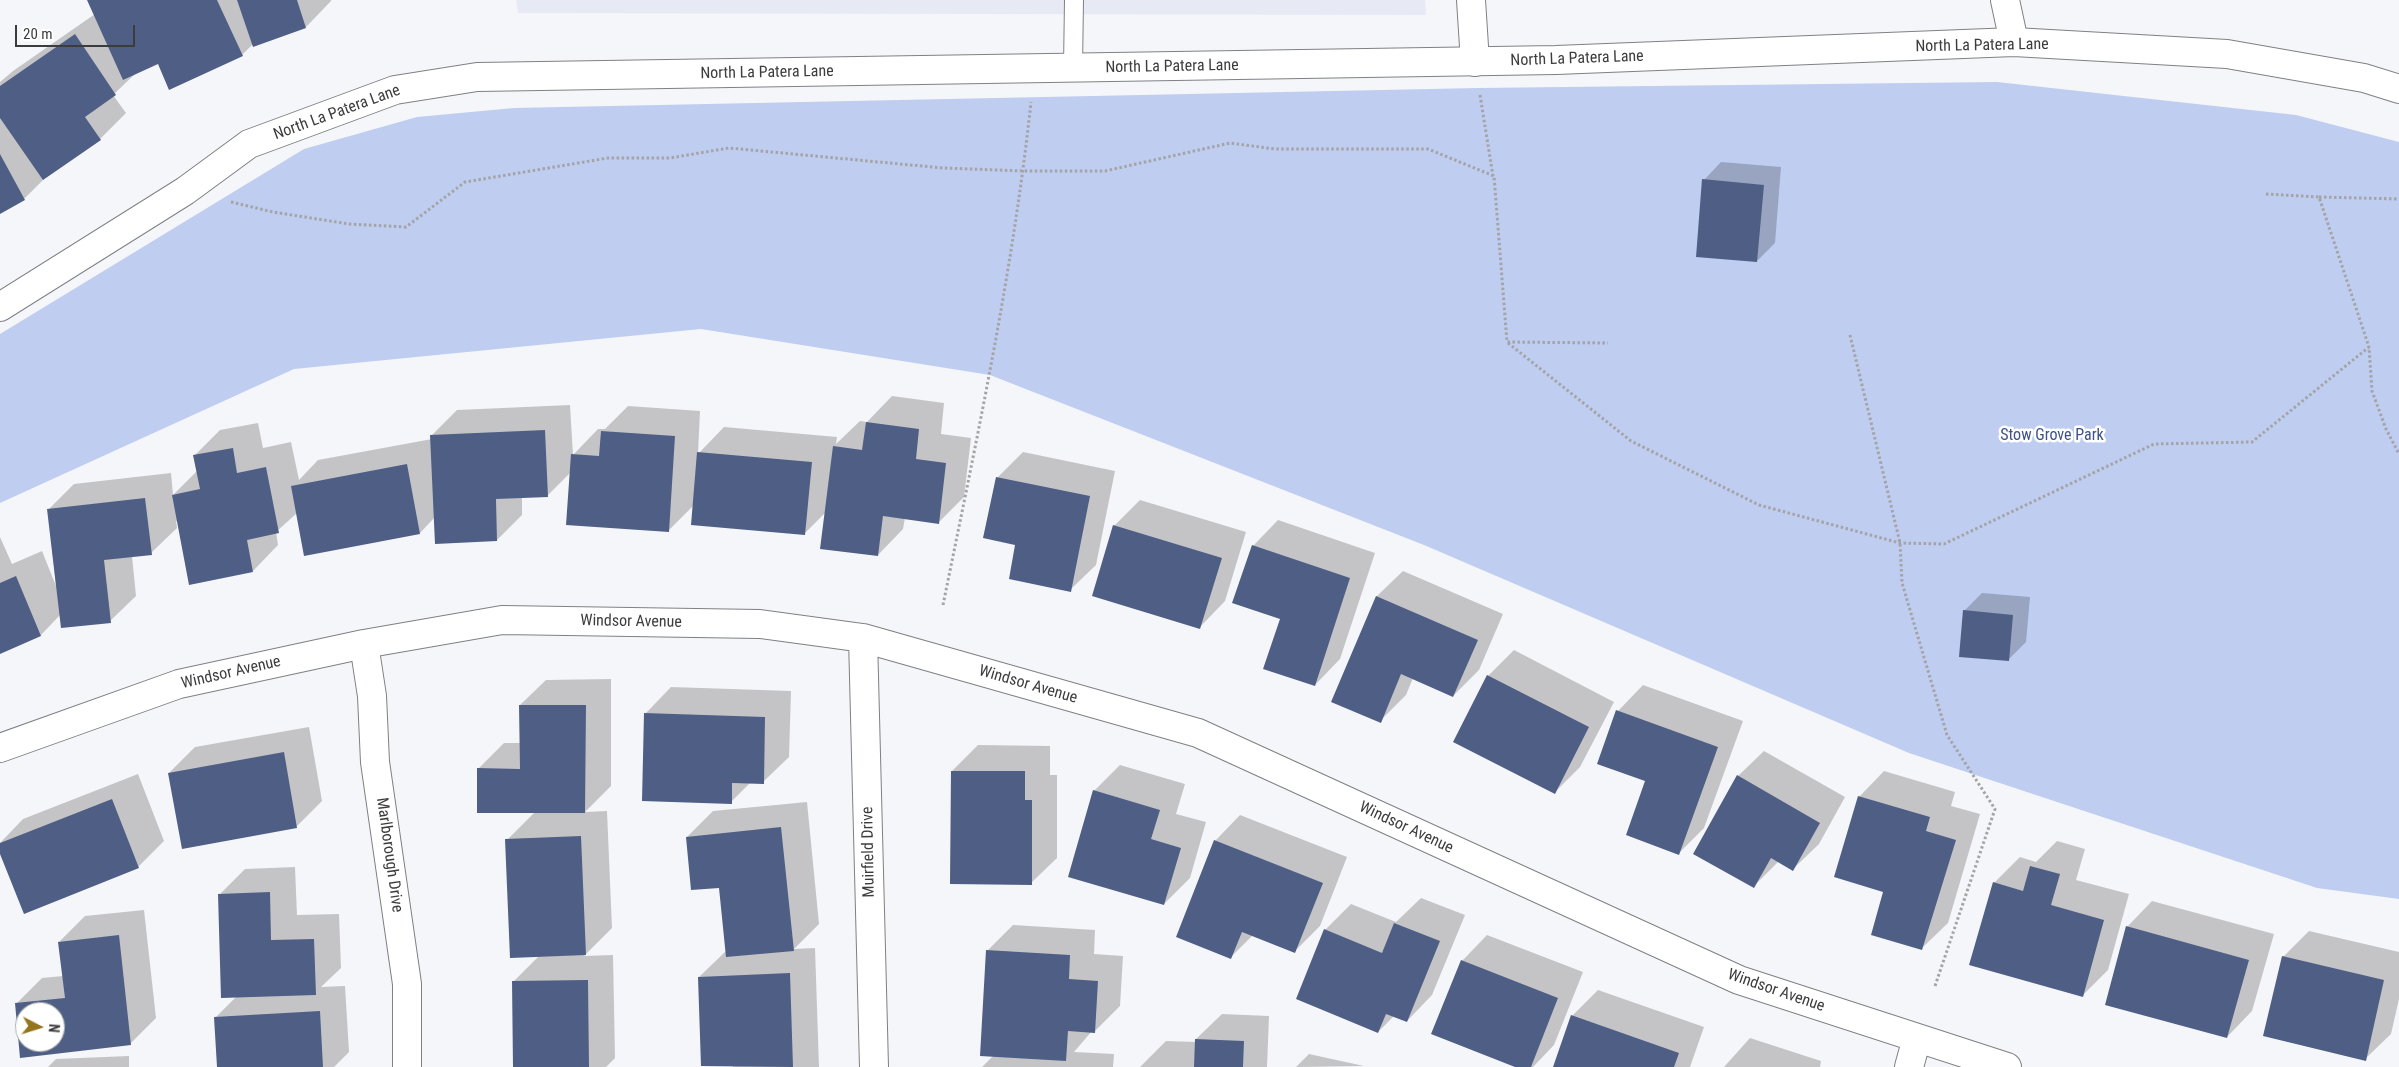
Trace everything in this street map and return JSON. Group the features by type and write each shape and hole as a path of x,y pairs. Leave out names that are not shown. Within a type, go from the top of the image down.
{"street":[{"path":"1471,0 1475,62"},
{"path":"2005,0 2014,42"},
{"name":"North La Patera Lane","path":"0,307 186,191 249,144 395,90 477,77 1475,62 2014,42 2227,54 2364,78 2399,89"},
{"name":"Windsor Avenue","path":"0,748 179,684 364,644 502,620 760,624 863,638 1198,733 1739,980 2007,1067"},
{"name":"Muirfield Drive","path":"863,638 874,1067"},
{"name":"Marlborough Drive","path":"364,644 372,696 375,762 407,984 407,1067"},
{"path":"1909,1067 1918,1038"}],"lane":[{"path":"1073,68 1074,0"}],"path":[{"path":"1475,62 1494,176 1507,342 1631,441 1759,505 1900,543 1944,544 2154,444 2252,442 2369,347"},
{"path":"943,605 990,375 1024,171 1034,69"},
{"path":"186,191 274,212 349,224 406,227 465,182 608,158 670,158 729,148 943,168 1024,171 1105,171 1230,142 1275,149 1428,149 1494,176"},
{"path":"2266,194 2399,199"},
{"path":"2319,197 2369,347 2372,391 2386,429 2399,454"},
{"path":"1850,335 1900,543 1902,583 1947,736 1995,809 1935,986"},
{"path":"1507,342 1608,343"}],"shaded area":[{"path":"516,0 1425,0 1426,15 518,13"}],"green space":[{"name":"Stow Grove Park","path":"1997,82 2296,115 2399,142 2399,899 2317,888 1909,753 1424,545 990,375 701,329 294,369 0,503 0,334 304,149 417,117 514,108 1478,88"}],"building":[{"path":"87,0 217,0 243,56 169,90 158,64 123,80"},
{"path":"237,0 297,0 306,28 253,47"},
{"path":"75,34 116,95 85,117 101,140 43,180 0,118 0,86"},
{"path":"0,154 25,200 0,214"},
{"path":"1702,179 1764,185 1757,262 1696,257"},
{"path":"866,422 919,429 916,459 946,463 939,524 883,516 878,556 820,549 833,446 862,450"},
{"path":"545,430 548,497 496,499 497,541 435,544 430,435"},
{"path":"601,431 675,436 669,532 566,525 571,454 599,456"},
{"path":"233,448 237,473 266,467 279,533 247,540 253,572 189,585 172,495 200,489 193,455"},
{"path":"697,452 812,462 805,535 691,525"},
{"path":"407,464 420,534 304,556 291,486"},
{"path":"996,477 1090,496 1071,592 1009,579 1015,545 983,538"},
{"path":"145,498 152,555 104,560 111,623 61,628 47,509"},
{"path":"1113,525 1222,558 1200,629 1092,596"},
{"path":"1252,545 1350,578 1315,686 1263,669 1280,619 1232,603"},
{"path":"16,576 41,636 0,654 0,583"},
{"path":"1376,596 1478,640 1453,697 1401,674 1381,723 1331,702"},
{"path":"1963,610 2013,615 2009,661 1959,657"},
{"path":"1487,675 1589,727 1555,794 1453,742"},
{"path":"519,705 586,705 585,813 477,813 477,768 520,769"},
{"path":"1616,710 1718,747 1679,855 1626,835 1645,781 1597,764"},
{"path":"644,713 765,717 764,784 732,783 732,804 642,801"},
{"path":"284,752 297,828 182,849 168,773"},
{"path":"951,771 1025,771 1025,800 1032,800 1032,885 950,884"},
{"path":"1737,775 1820,823 1793,871 1771,858 1754,888 1693,854"},
{"path":"1093,790 1160,810 1151,839 1181,848 1164,905 1068,877"},
{"path":"1858,796 1930,817 1926,831 1956,840 1922,950 1871,935 1883,892 1834,877"},
{"path":"112,799 139,868 24,914 0,854 0,843"},
{"path":"781,827 794,951 726,957 719,888 691,890 686,837"},
{"path":"581,836 586,955 510,958 505,839"},
{"path":"1214,840 1323,883 1295,953 1242,932 1231,959 1176,937"},
{"path":"2030,866 2060,874 2051,905 2104,920 2083,997 1969,965 1993,882 2023,891"},
{"path":"270,892 271,940 314,939 316,995 221,998 218,894"},
{"path":"1394,923 1440,941 1407,1022 1386,1014 1378,1033 1296,999 1324,929 1382,953"},
{"path":"2126,926 2249,960 2227,1038 2105,1005"},
{"path":"119,935 131,1045 20,1058 19,1052 65,1052 65,1002 25,1002 65,998 58,942"},
{"path":"986,950 1070,955 1069,979 1098,981 1095,1033 1068,1031 1066,1061 980,1056"},
{"path":"2282,956 2384,980 2366,1061 2263,1036"},
{"path":"1461,960 1558,998 1531,1067 1515,1067 1431,1034"},
{"path":"790,973 793,1067 701,1066 698,977"},
{"path":"588,980 589,1067 513,1067 512,981"},
{"path":"320,1011 323,1067 217,1067 214,1017"},
{"path":"1571,1015 1679,1053 1674,1067 1553,1067"},
{"path":"1195,1039 1244,1041 1243,1067 1194,1067"}]}
